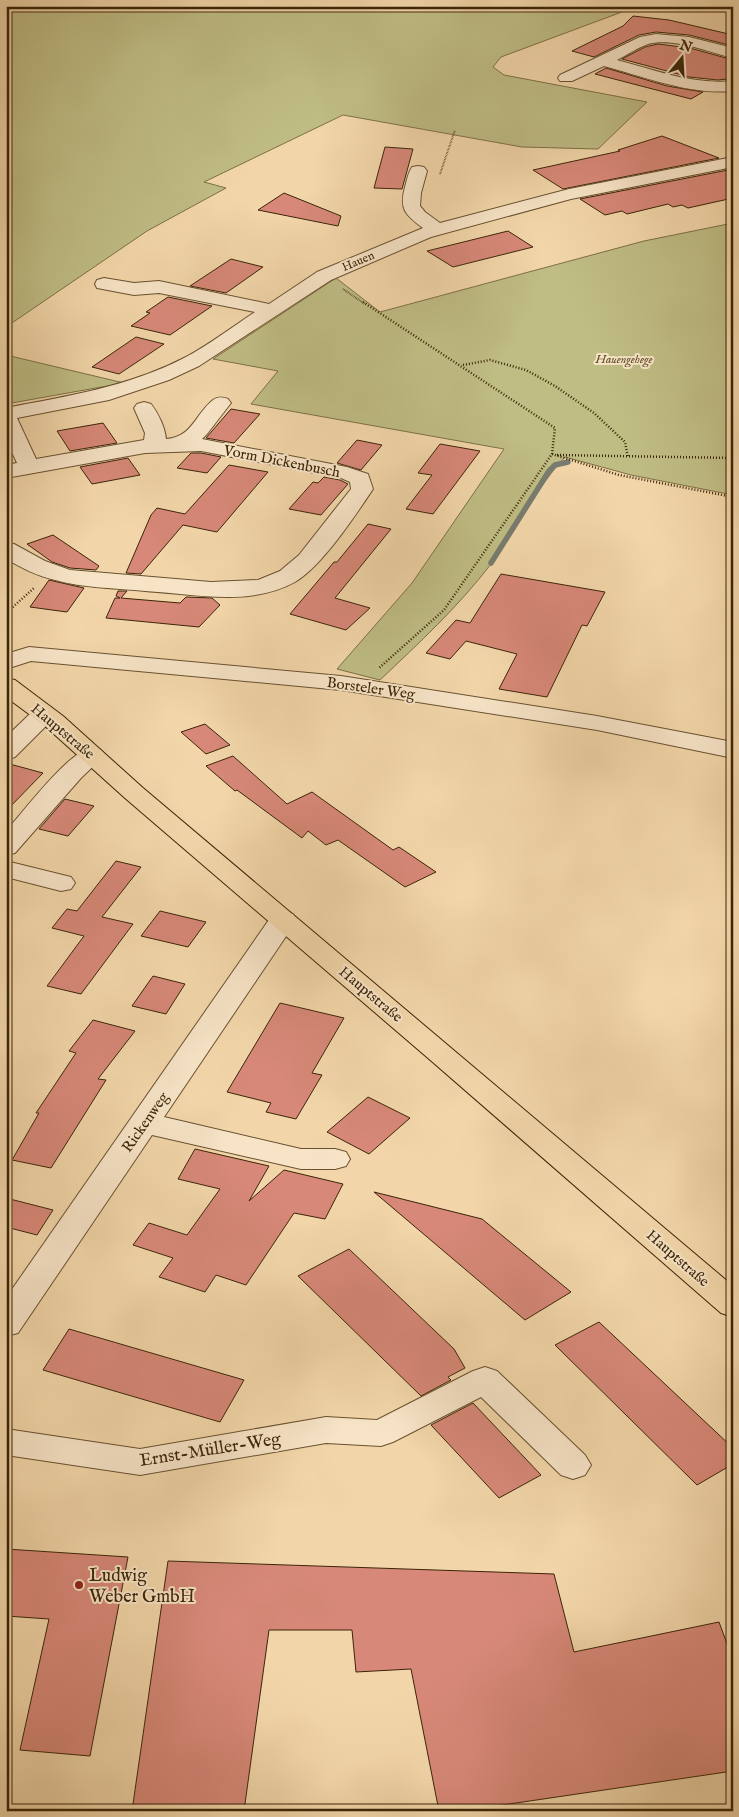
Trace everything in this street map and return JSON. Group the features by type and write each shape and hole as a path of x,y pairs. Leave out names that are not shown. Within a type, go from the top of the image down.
{"main road":[{"name":"Hauptstraße","path":"6,685 49,717 134,793 438,1051 733,1306"}],"street":[{"path":"566,78 645,40 654,38 673,39 733,53"},
{"path":"603,60 697,86 713,88 733,86"},
{"name":"Hauen","path":"6,415 102,396 162,376 192,362 324,276 437,230 569,194 733,162"},
{"path":"418,171 410,205 413,213 437,230"},
{"path":"104,284 134,289 159,287 272,310"},
{"path":"181,444 200,430 221,403"},
{"path":"144,408 155,433 155,444"},
{"path":"6,415 29,466"},
{"name":"Vorm Dickenbusch","path":"6,472 29,466 155,444 181,444 347,473 360,479 362,489 311,554 289,576 274,583 252,588 221,589 107,581 50,573 34,566 6,549"},
{"name":"Borsteler Weg","path":"6,662 29,654 341,683 597,722 733,750"},
{"path":"11,755 32,738 49,717"},
{"path":"6,847 72,773 92,755"},
{"path":"6,869 61,883"},
{"name":"Rickenweg","path":"6,1324 283,920"},
{"path":"145,1123 301,1160 335,1159"},
{"name":"Ernst-Müller-Weg","path":"6,1442 140,1462 326,1430 381,1433 486,1380 573,1465"}],"path":[{"path":"324,276 556,428 552,454 444,610 376,670 341,683"},
{"path":"462,366 490,360 526,370 555,386 594,413 625,442 628,458"},
{"path":"552,454 628,458 733,458"},
{"path":"552,454 619,475 733,497"},
{"path":"6,613 50,573"}],"green space":[{"path":"6,6 638,6 501,57 493,67 504,75 647,102 598,149 522,147 343,115 204,182 226,188 147,231 6,327"},
{"name":"Hauengehege","path":"733,223 733,495 631,475 565,457 544,482 500,551 478,580 438,624 380,680 337,669 412,583 504,449 251,404 278,371 213,359 336,278 380,312 644,241"},
{"path":"6,355 124,383 6,404"}],"building":[{"path":"633,16 669,20 733,35 733,46 689,35 656,32 639,35 594,57 572,51 623,26"},
{"path":"658,44 690,48 733,60 733,76 718,80 689,77 622,59 645,47"},
{"path":"606,68 667,86 703,92 691,99 595,74"},
{"path":"662,136 719,158 563,189 533,170 620,151 618,150"},
{"path":"385,147 413,149 402,189 374,188"},
{"path":"733,169 733,198 688,208 682,205 673,207 668,204 627,214 622,211 605,215 580,199"},
{"path":"284,193 341,216 338,226 258,210"},
{"path":"508,231 533,247 453,267 427,251"},
{"path":"231,259 263,267 226,293 190,286"},
{"path":"168,297 212,306 170,335 131,326 150,313 146,312"},
{"path":"136,337 164,344 119,374 92,367"},
{"path":"231,409 260,414 234,443 206,438"},
{"path":"103,423 117,443 70,451 57,431"},
{"path":"357,440 382,445 361,470 337,463"},
{"path":"440,444 480,451 433,514 406,509 432,475 418,473"},
{"path":"191,453 221,457 207,473 177,468"},
{"path":"128,458 140,475 92,484 80,467"},
{"path":"229,465 268,472 217,532 183,525 141,574 126,573 151,515 157,508 185,514"},
{"path":"324,477 340,480 348,484 321,515 289,509 313,482 318,483"},
{"path":"368,524 391,529 335,598 370,608 346,630 290,614 334,562 337,562"},
{"path":"53,535 99,566 96,570 70,568 52,562 27,544"},
{"path":"501,574 605,592 587,626 582,625 547,697 499,689 517,654 466,641 450,659 426,653 456,620 470,623"},
{"path":"49,580 84,588 67,612 30,607"},
{"path":"118,591 127,591 121,598 180,603 186,597 212,598 220,605 199,627 106,618 115,598 120,598 116,596"},
{"path":"205,724 230,745 206,754 181,732"},
{"path":"233,756 287,804 312,792 393,850 399,847 436,872 405,887 338,840 326,845 308,831 302,838 237,790 235,791 206,766"},
{"path":"6,763 43,773 6,811"},
{"path":"65,799 94,806 68,836 39,829"},
{"path":"116,861 141,867 102,917 133,924 81,994 47,986 84,936 52,928 67,909 77,911"},
{"path":"160,911 206,922 188,947 141,936"},
{"path":"153,976 185,984 166,1014 132,1006"},
{"path":"280,1003 344,1018 312,1073 322,1075 296,1119 266,1112 271,1103 227,1092"},
{"path":"93,1020 135,1031 98,1079 106,1080 51,1168 12,1160 39,1113 36,1113 76,1053 69,1051"},
{"path":"368,1097 410,1118 369,1154 327,1132"},
{"path":"195,1149 269,1166 249,1201 284,1170 343,1184 325,1219 294,1213 246,1285 216,1275 205,1292 159,1277 173,1258 133,1245 149,1223 187,1235 220,1189 178,1179"},
{"path":"374,1192 482,1219 571,1292 525,1320"},
{"path":"6,1198 53,1210 37,1235 6,1227"},
{"path":"349,1249 454,1349 465,1368 448,1377 451,1380 421,1396 298,1276"},
{"path":"599,1322 733,1448 733,1464 697,1485 555,1345"},
{"path":"69,1329 244,1380 220,1422 43,1370"},
{"path":"473,1403 541,1475 499,1498 431,1425"},
{"path":"6,1549 128,1557 90,1756 20,1750 49,1619 6,1616"},
{"path":"168,1561 554,1574 574,1652 719,1622 733,1660 733,1771 489,1807 490,1811 439,1811 411,1669 356,1672 352,1630 269,1630 244,1811 132,1811"}],"waterway":[{"path":"491,563 549,471 555,465 568,462"}],"place":[{"name":"Ludwig Weber GmbH","path":"79,1585"}]}
